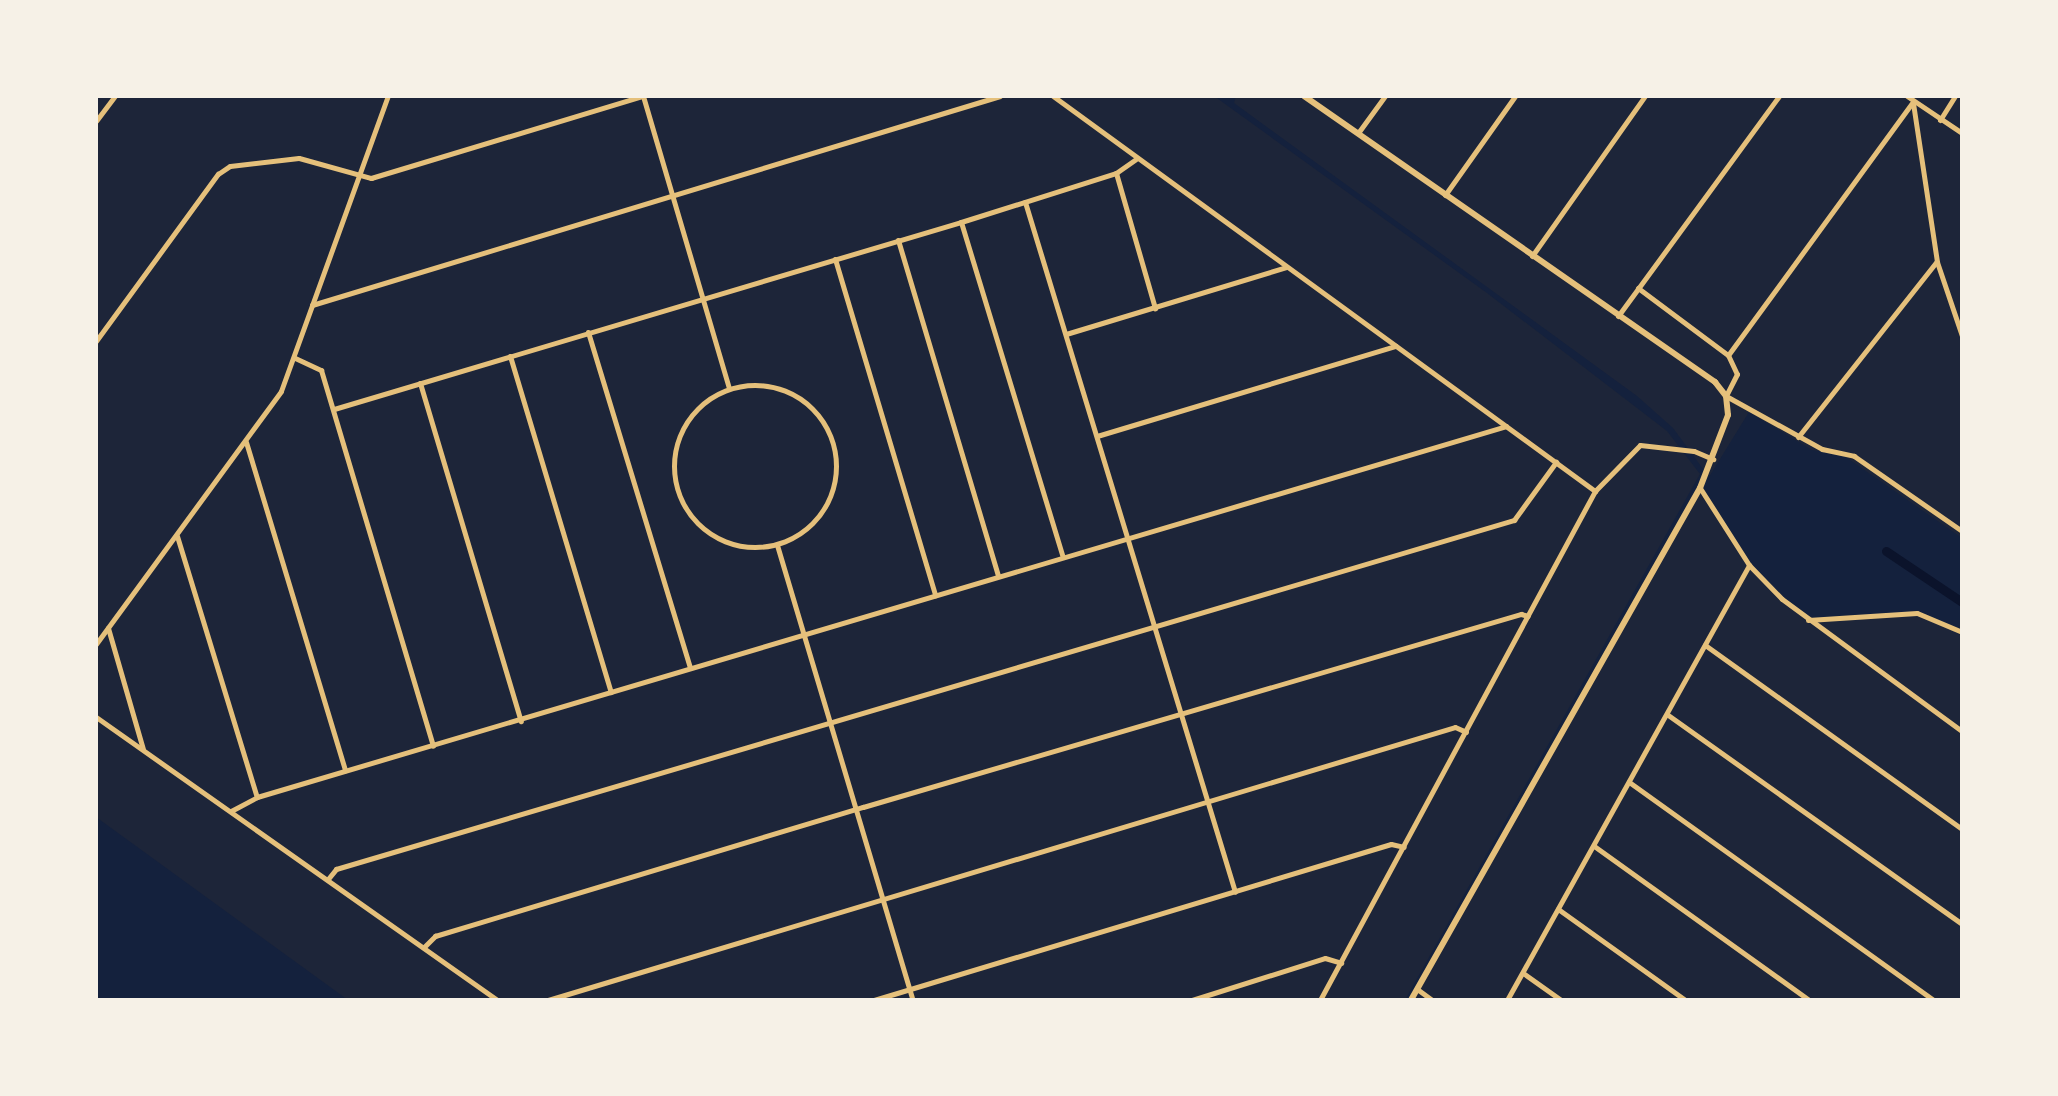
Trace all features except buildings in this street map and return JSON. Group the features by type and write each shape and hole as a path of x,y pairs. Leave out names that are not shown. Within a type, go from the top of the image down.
{"street":[{"path":"96,121 113,99 104,96"},
{"path":"96,644 281,391 388,96"},
{"path":"96,341 218,174 230,166 299,158 371,178 642,96 729,389"},
{"path":"312,305 1000,96"},
{"path":"1053,96 1595,491"},
{"path":"1304,96 1715,382 1726,396 1798,437 1854,456 1962,531"},
{"path":"1358,133 1385,96"},
{"path":"1445,195 1515,96"},
{"path":"1532,256 1645,96"},
{"path":"1618,316 1779,96"},
{"path":"1907,96 1912,103 1962,133"},
{"path":"1940,120 1955,96"},
{"path":"1728,355 1912,103"},
{"path":"1912,103 1937,262 1962,336"},
{"path":"334,409 703,296 961,222 1116,173 1136,159"},
{"path":"1116,173 1155,308"},
{"path":"1025,202 1235,892"},
{"path":"961,222 1063,557"},
{"path":"898,240 998,575"},
{"path":"835,259 935,595"},
{"path":"1798,437 1937,262"},
{"path":"1066,334 1286,267"},
{"path":"1411,1000 1700,488 1728,415 1726,396 1737,374 1728,355 1638,288"},
{"path":"588,332 690,668"},
{"path":"1097,436 1396,346"},
{"path":"510,356 611,692"},
{"path":"295,358 321,370 433,746"},
{"path":"420,383 521,721"},
{"path":"761,385 784,390 806,402 833,442 836,466 822,512 806,529 777,545 743,547 718,539 697,524 682,503 674,478 675,452 683,427 699,407 729,389 761,385"},
{"path":"231,811 257,797 345,770 521,721 803,633 1506,426"},
{"path":"246,441 345,770"},
{"path":"1320,1000 1595,491 1640,445 1694,451 1713,459"},
{"path":"328,879 336,869 1514,520 1556,462"},
{"path":"1700,488 1749,565 1807,620 1962,731"},
{"path":"177,536 257,797"},
{"path":"777,545 913,1000"},
{"path":"1507,1000 1749,565"},
{"path":"1807,620 1917,613 1962,632"},
{"path":"424,947 435,936 855,810 1521,614 1528,616"},
{"path":"108,628 143,750"},
{"path":"1705,645 1962,829"},
{"path":"1668,715 1962,924"},
{"path":"96,717 497,1000"},
{"path":"548,1000 1209,805 1455,727 1466,732"},
{"path":"1629,782 1933,1000"},
{"path":"874,1000 1391,844 1404,847"},
{"path":"1594,846 1809,1000"},
{"path":"1558,909 1685,1000"},
{"path":"1192,1000 1325,958 1341,963"},
{"path":"1523,973 1561,1000"},
{"path":"1417,989 1432,1000"}],"shaded area":[{"path":"96,96 1214,96 1487,293 1667,431 1700,474 1405,1000 348,1000 96,817"},
{"path":"1236,96 1962,96 1962,538 1843,455 1812,450 1749,412 1709,477 1673,428 1637,396 1234,103"},
{"path":"1700,488 1750,565 1807,620 1917,613 1962,632 1962,1000 1411,1000"}],"waterway":[{"path":"1886,551 1962,602"}]}
